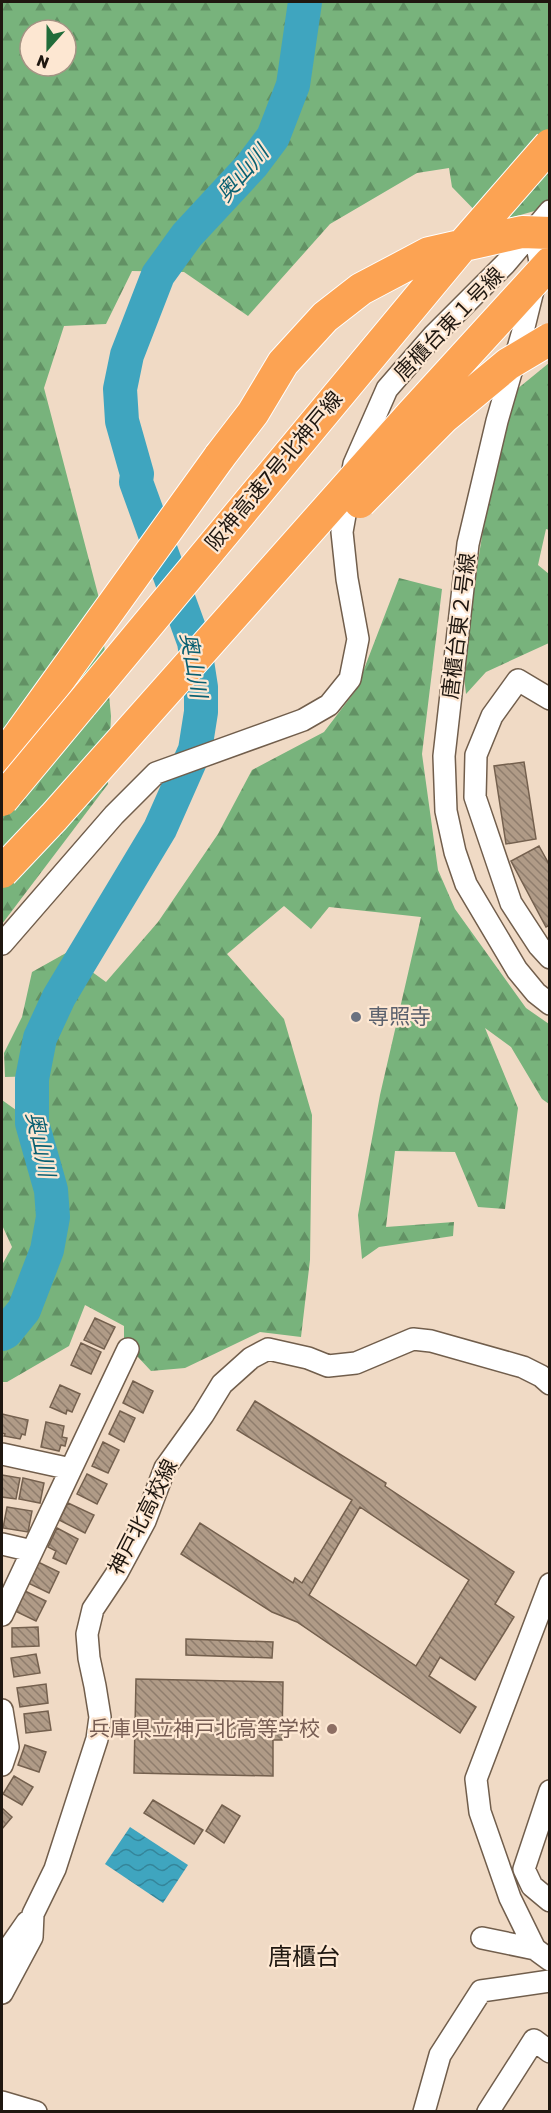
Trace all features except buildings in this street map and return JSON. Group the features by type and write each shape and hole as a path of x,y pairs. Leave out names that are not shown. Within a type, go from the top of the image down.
{"highway":[{"name":"阪神高速7号北神戸線","path":"2,800 454,255 549,145"},
{"path":"2,759 253,413 284,363 325,317 361,289 429,253 522,232 542,230"},
{"path":"2,872 54,817 549,263"},
{"path":"108,756 443,418 508,364 549,339"}],"street":[{"name":"唐櫃台東１号線","path":"2,944 114,815 156,773 303,720 329,705 350,679 358,639 347,579 342,532 354,464 387,389 434,335 542,230 549,210"},
{"name":"唐櫃台東２号線","path":"542,230 540,262 484,472 468,544 444,756 446,811 454,852 466,884 518,970 536,993 549,1004"},
{"path":"549,699 518,680 492,717 476,755 475,797 511,903 549,958"},
{"name":"神戸北高校線","path":"2,1993 32,1938 33,1914 55,1869 97,1739 100,1717 87,1634 93,1609 117,1573 145,1521 165,1468 222,1384 250,1358 268,1349 308,1358 328,1366 356,1363 413,1339 431,1341 523,1367 541,1376 549,1384"},
{"path":"2,1614 128,1349"},
{"path":"2,1454 71,1469"},
{"path":"2,1544 32,1551"},
{"path":"542,1954 510,1898 480,1812 476,1779 549,1584"},
{"path":"2,1711 8,1747 2,1765"},
{"path":"549,1791 524,1869 532,1886 549,1901"},
{"path":"2,1958 33,1914"},
{"path":"482,1938 542,1954"},
{"path":"424,2112 440,2055 482,1991 549,1981"},
{"path":"488,2112 542,2046"},
{"path":"2,2102 36,2112"}],"green space":[{"path":"2,2 549,2 550,200 545,208 488,224 452,187 449,168 417,173 330,224 248,316 184,272 132,271 106,324 64,326 44,388 100,602 111,716 108,784 2,924"},
{"path":"549,363 549,530 546,529 538,565 549,574 549,643 486,672 466,694 462,660 485,518 511,394"},
{"path":"399,578 442,589 422,754 438,870 455,909 526,1008 549,1024 549,1104 542,1099 511,1047 485,1028 518,1108 505,1209 478,1207 455,1152 395,1151 386,1227 454,1222 453,1236 379,1247 362,1259 358,1215 380,1095 421,917 329,907 311,929 284,906 227,954 284,1019 312,1115 310,1260 301,1337 260,1332 185,1368 151,1371 124,1342 124,1326 85,1305 69,1346 7,1382 2,1382 2,1265 12,1247 2,1225 2,1100 16,1110 47,1103 40,1076 5,1077 4,1053 22,1017 32,972 66,953 106,982 158,922 218,834 252,770 324,732 356,690"}],"water":[{"path":"130,1827 188,1865 163,1903 105,1864"}],"waterway":[{"name":"奥山川","path":"2,1334 24,1310 47,1250 53,1217 51,1190 32,1123 32,1079 40,1038 59,997 160,829 195,750 201,712 201,687 194,642 136,482 137,474 122,421 120,389 127,355 158,275 187,235 252,165 273,137 293,85 305,2"}],"place":[{"name":"専照寺","path":"356,1017"},
{"name":"兵庫県立神戸北高等学校","path":"332,1729"}],"district":[{"name":"唐櫃台","path":"304,1957"}]}
